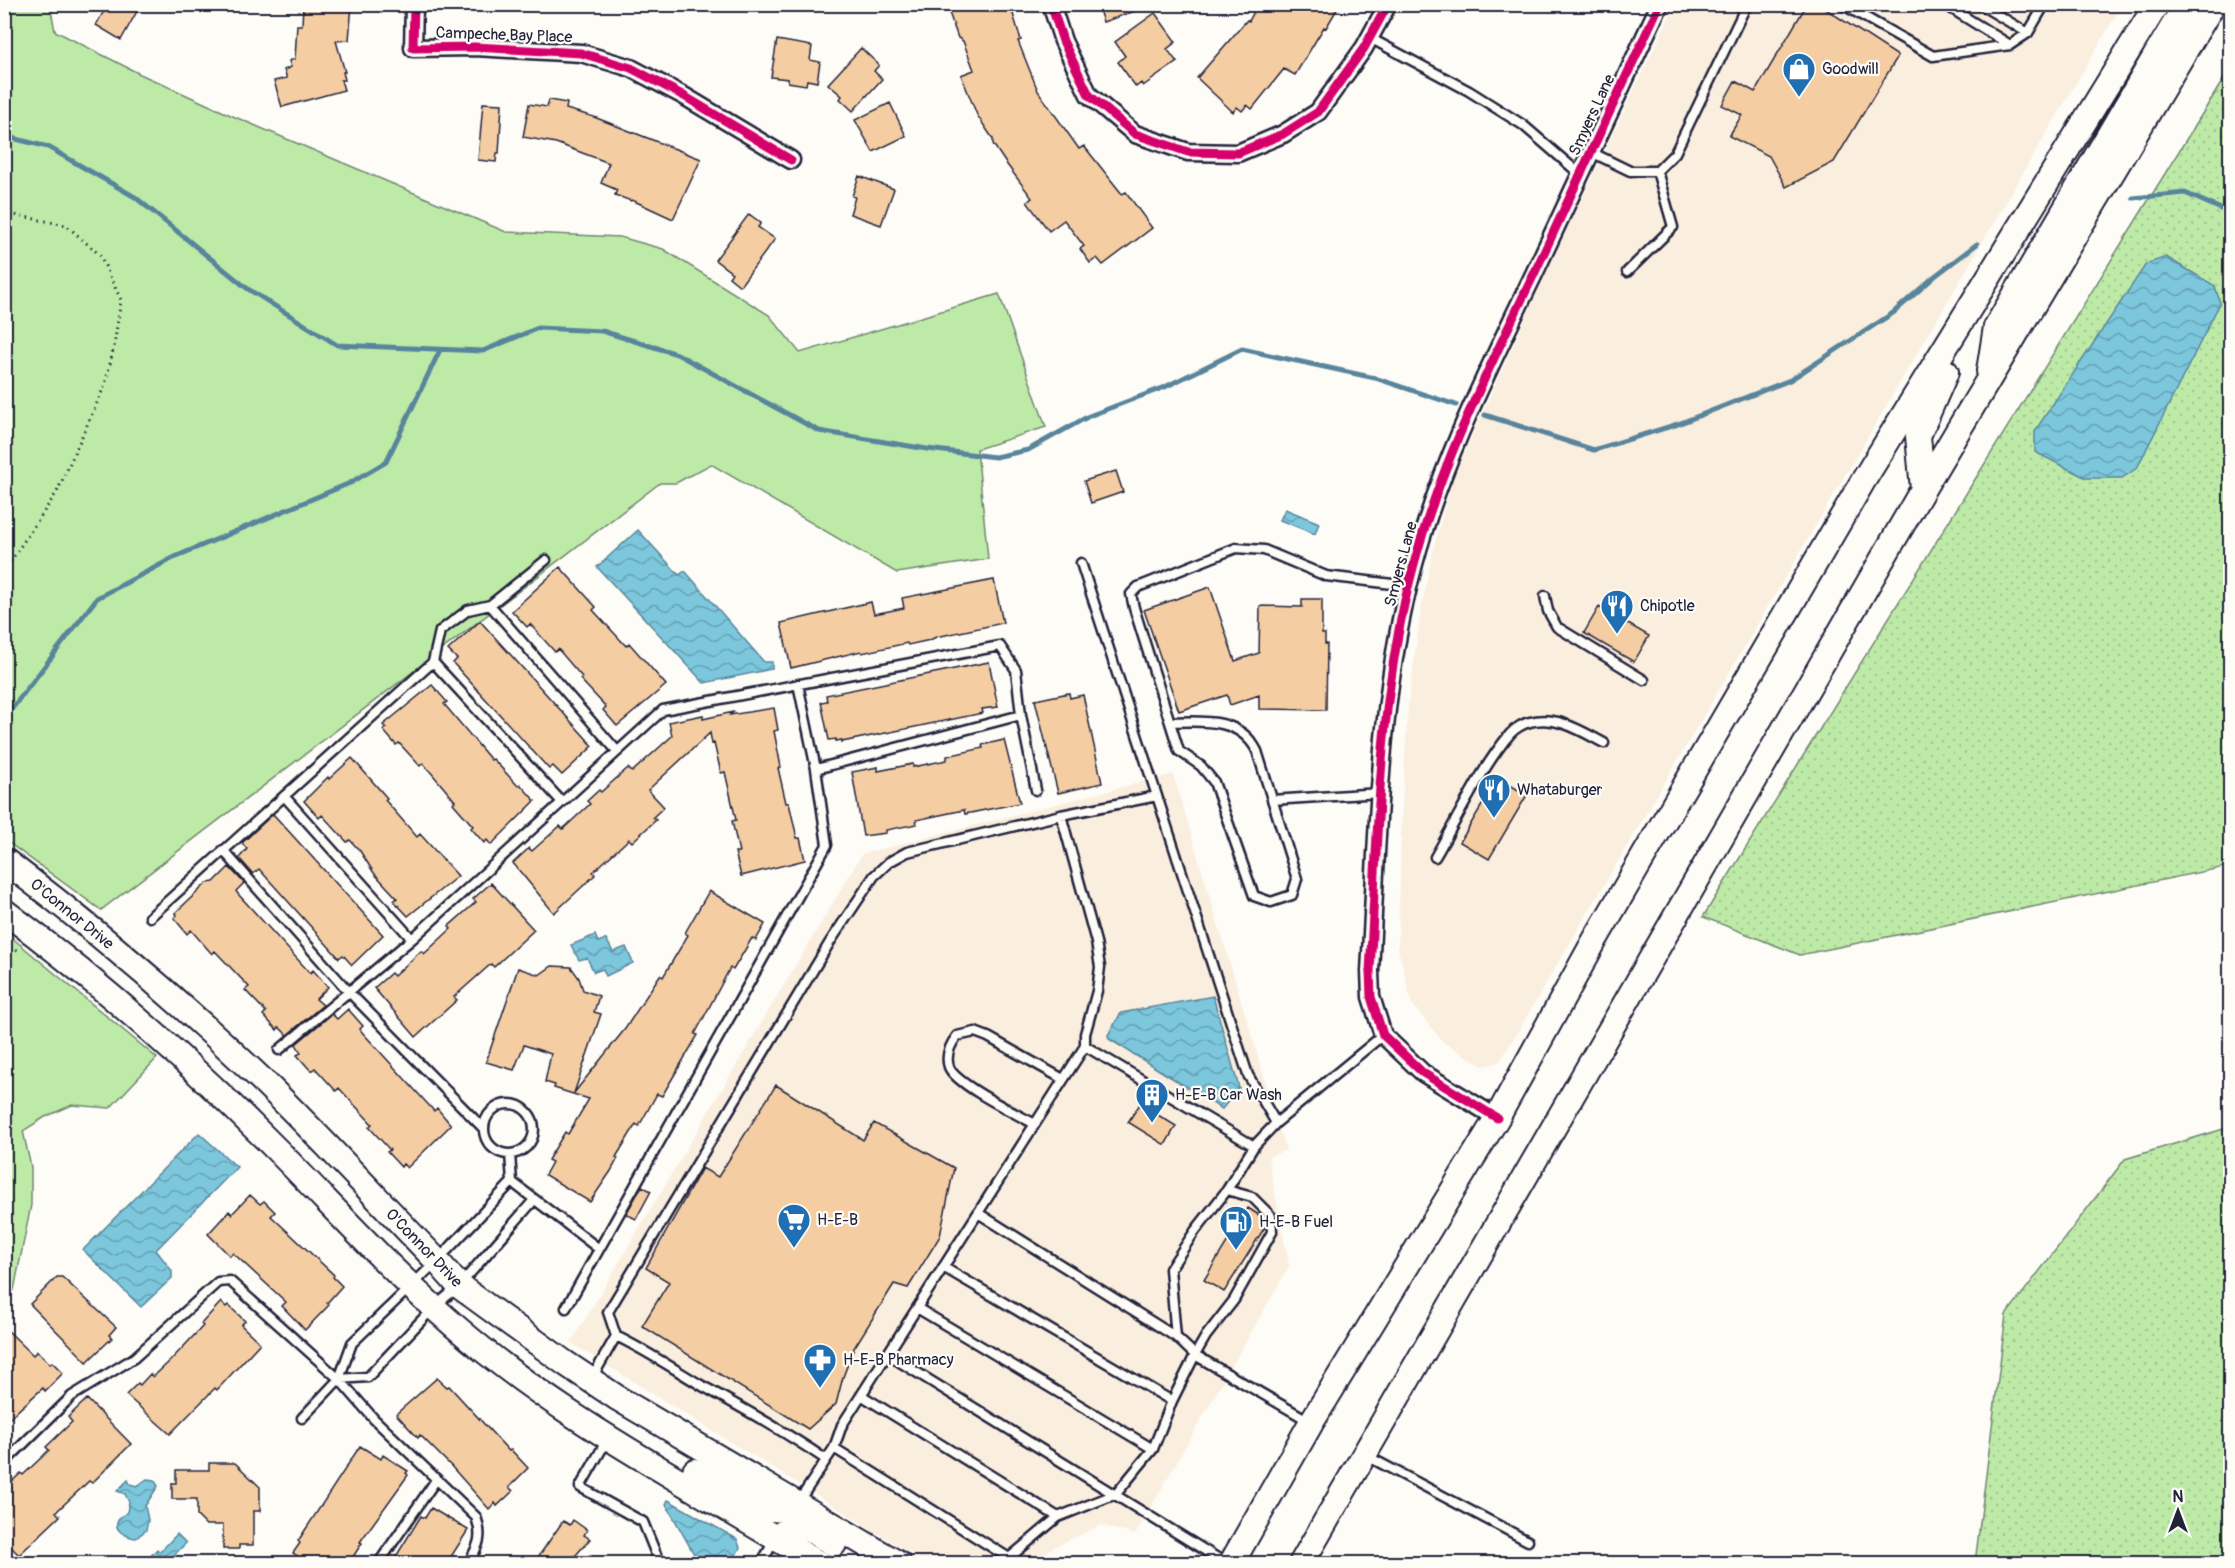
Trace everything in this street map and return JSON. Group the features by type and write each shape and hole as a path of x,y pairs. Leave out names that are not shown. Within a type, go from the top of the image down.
{"main road":[{"path":"1229,1563 1311,1423 1497,1118 1614,907 1852,501 2157,4"},
{"path":"1988,382 1996,327 2186,4"},
{"path":"1301,1563 1923,489 2213,4"},
{"path":"1923,489 1918,436 1941,381 1979,313 2067,172 2079,131"},
{"name":"O'Connor Drive","path":"4,860 62,904 155,982 245,1065 459,1286 591,1380 899,1563"},
{"name":"O'Connor Drive","path":"4,911 75,964 187,1062 411,1286 470,1340 558,1405 608,1438 820,1563"},
{"path":"558,1405 624,1430 759,1508 784,1510 797,1504"},
{"path":"775,1538 786,1530 798,1526 810,1530 865,1561 874,1563"}],"street":[{"name":"Campeche Bay Place","path":"414,4 413,48 475,47 581,53 630,68 652,79 791,160"},
{"path":"1051,4 1063,41 1089,95 1136,135 1188,152 1238,153 1283,134 1318,112 1370,38 1388,4"},
{"name":"Smyers Lane","path":"1497,1118 1423,1073 1383,1035 1371,997 1370,971 1382,759 1393,664 1409,586 1450,456 1489,367 1660,4"}],"lane":[{"path":"1591,152 1630,171 1657,171 1675,153 1747,4"},
{"path":"1842,4 1859,8 1934,56 2010,45 2028,33 2045,4"},
{"path":"1944,4 2010,45"},
{"path":"1979,4 2028,33"},
{"path":"1370,38 1469,91 1523,125 1581,175"},
{"path":"1627,272 1673,227 1657,171"},
{"path":"1170,722 1212,721 1229,725 1251,740 1297,879 1292,895 1271,902 1254,896 1214,782 1201,766 1179,751 1170,722 1131,594 1138,587 1236,548 1264,550 1326,576 1409,586"},
{"path":"150,917 433,662 440,631 468,610 490,605 546,560"},
{"path":"1081,563 1248,1075 1276,1123"},
{"path":"1545,596 1548,611 1557,627 1644,680"},
{"path":"490,605 617,751"},
{"path":"279,1050 412,939 663,710 1000,646 1016,670 1021,715 1036,790"},
{"path":"433,662 561,801"},
{"path":"566,1308 827,844 816,769 798,684"},
{"path":"816,769 1021,715"},
{"path":"1435,857 1487,767 1512,732 1529,722 1553,720 1569,725 1604,743"},
{"path":"1272,800 1380,793"},
{"path":"284,796 412,939"},
{"path":"825,1460 784,1432 697,1383 643,1349 616,1336 608,1312 824,952 874,876 889,862 907,852 1157,796"},
{"path":"797,1504 834,1448 842,1425 1085,1046 1085,1034 1097,991 1100,967 1096,942 1060,816"},
{"path":"224,850 349,992 483,1128"},
{"path":"1035,1124 958,1080 948,1066 947,1056 950,1046 957,1036 975,1032 1064,1079"},
{"path":"1176,1337 1170,1269 1195,1231 1227,1190 1254,1146 1276,1123 1383,1035"},
{"path":"1085,1046 1254,1146"},
{"path":"512,1104 526,1111 533,1126 530,1142 518,1152 510,1154 494,1149 484,1136 483,1128 489,1113 496,1108 512,1104"},
{"path":"510,1154 512,1182 599,1249"},
{"path":"302,1418 339,1379 352,1343 437,1261 512,1182"},
{"path":"834,1448 1006,1562 1058,1516 1116,1494 1153,1449 1172,1401 1195,1355 1206,1336 1234,1300 1272,1232 1271,1216 1252,1197 1227,1190"},
{"path":"339,1379 368,1377 434,1307 459,1286 534,1200"},
{"path":"978,1213 1176,1337 1195,1355 1311,1423"},
{"path":"943,1267 1172,1401"},
{"path":"4,1462 72,1396 134,1358 218,1282 230,1281 339,1379 374,1419 476,1516 481,1531 475,1551 468,1563"},
{"path":"917,1308 1153,1449"},
{"path":"591,1380 616,1336"},
{"path":"887,1354 1229,1563"},
{"path":"861,1395 1058,1516"},
{"path":"608,1438 580,1487 643,1521 660,1563"},
{"path":"1364,1455 1527,1541"},
{"path":"378,1563 436,1480"},
{"path":"761,1563 775,1538"}],"path":[{"path":"4,213 66,225 100,255 121,300 105,385 57,492 4,571"}],"shaded area":[{"path":"1675,5 2122,5 1501,1060 1483,1066 1443,1042 1412,1004 1398,948 1402,805 1408,706 1421,610 1434,546 1454,475 1550,265"},
{"path":"1173,774 1286,1150 1268,1157 1289,1266 1135,1535 1101,1525 1050,1549 1033,1563 926,1563 571,1343 862,854"}],"green space":[{"path":"5,5 50,5 55,31 140,74 235,117 506,232 620,237 663,249 769,315 800,353 999,294 1046,427 977,449 988,559 897,573 711,464 676,483 660,483 101,910 5,840"},
{"path":"2230,69 2230,866 1800,955 1703,917"},
{"path":"5,932 157,1058 110,1108 72,1105 45,1117 23,1131 31,1167 31,1205 14,1290 5,1300"},
{"path":"2230,1127 2230,1563 1975,1563 2006,1315 2125,1159"}],"water":[{"path":"2166,257 2215,286 2220,303 2137,468 2122,478 2086,478 2035,452 2035,431 2146,264"},
{"path":"1285,509 1319,523 1315,534 1280,520"},
{"path":"638,530 679,575 685,571 764,662 772,662 772,669 704,683 597,567"},
{"path":"595,935 598,942 606,939 613,952 626,947 633,963 606,976 603,969 594,972 587,958 579,960 571,945"},
{"path":"1213,996 1239,1088 1222,1109 1109,1039 1108,1035 1121,1013"},
{"path":"199,1133 237,1167 156,1250 172,1271 172,1278 141,1307 83,1250"},
{"path":"147,1479 154,1480 158,1486 145,1506 148,1520 146,1530 136,1538 118,1530 117,1523 127,1512 129,1502 125,1494 117,1491 128,1480 130,1484 137,1486"},
{"path":"668,1500 737,1539 740,1548 731,1563 699,1563 666,1504"},
{"path":"177,1534 186,1543 169,1560 172,1563 148,1563 151,1560 149,1558 157,1549 160,1552"}],"building":[{"path":"110,4 141,4 121,40 96,25"},
{"path":"303,4 352,4 349,40 336,41 345,72 343,72 345,80 341,80 344,90 282,107 274,81 287,78 284,70 291,67 289,61 295,59 297,25 302,25"},
{"path":"946,4 1010,4 1021,40 1018,41 1038,91 1079,149 1084,146 1122,194 1126,192 1152,228 1103,265 1097,258 1090,263 1080,249 1084,246 1064,220 1049,231 1027,202 1032,198 993,144 993,139 977,115 961,75 974,70 963,41 958,38"},
{"path":"1097,4 1147,4 1147,7 1103,22"},
{"path":"1258,4 1340,4 1295,75 1284,69 1252,109 1247,105 1242,111 1237,107 1233,112 1197,78 1247,20 1249,21"},
{"name":"Goodwill","path":"1807,4 1818,4 1898,56 1834,162 1786,187 1769,156 1729,136 1742,115 1722,105 1735,81 1755,92"},
{"path":"1155,13 1176,42 1167,49 1177,62 1143,86 1141,83 1136,87 1118,62 1125,56 1115,42"},
{"path":"777,40 812,46 810,60 820,62 817,82 807,80 806,85 788,82 788,79 771,77"},
{"path":"861,48 879,65 874,71 882,79 853,111 840,99 842,96 828,84"},
{"path":"549,100 567,103 566,109 594,117 701,159 673,219 632,200 615,195 617,190 601,183 609,163 556,143 523,137 529,104 547,107"},
{"path":"483,103 502,104 499,153 497,153 496,162 478,160"},
{"path":"890,103 906,136 873,152 855,120"},
{"path":"859,176 894,189 881,225 850,214 855,197 852,196"},
{"path":"749,214 761,223 758,227 775,239 740,286 729,277 732,273 715,260"},
{"path":"1116,471 1123,492 1091,503 1084,481"},
{"path":"560,567 596,607 593,610 626,646 629,643 666,685 617,726 603,710 606,707 580,679 582,677 558,649 555,652 530,624 527,627 512,611"},
{"path":"994,580 1003,623 908,645 907,643 862,653 861,651 791,668 781,623 871,602 874,614 904,608 902,598"},
{"path":"1210,587 1235,661 1259,653 1260,606 1302,607 1302,599 1322,599 1322,634 1325,634 1325,644 1327,644 1326,710 1259,709 1259,695 1230,705 1227,695 1179,711 1144,610"},
{"name":"Chipotle","path":"1599,607 1649,636 1634,662 1584,633"},
{"path":"480,621 593,746 562,775 553,766 549,769 453,663 457,659 448,650"},
{"path":"989,662 998,707 982,709 983,713 842,742 836,739 829,740 821,702 827,701 826,695"},
{"path":"432,685 447,702 444,704 491,760 493,759 518,786 520,784 535,801 491,845 487,840 484,843 471,828 473,826 453,803 455,801 423,763 420,766 399,743 396,745 383,730 386,728 383,725"},
{"path":"1069,693 1070,698 1083,695 1102,783 1058,793 1035,700"},
{"path":"774,708 778,730 774,731 781,767 778,768 786,803 789,803 805,860 741,876 735,852 739,852 732,821 736,820 725,772 721,773 710,733 648,790 664,807 653,817 656,820 632,842 629,839 554,913 513,863 529,848 532,851 560,826 563,829 590,804 587,801 599,790 601,792 628,768 632,772 672,736 669,722 703,715 703,719 733,712 730,715"},
{"path":"1004,740 1020,803 965,814 964,810 916,820 917,824 886,830 886,833 863,836 852,772 878,767 878,771 913,764 913,767 947,760 947,756 983,748 982,745"},
{"path":"352,758 417,837 420,834 458,876 408,916 394,901 397,898 374,873 360,851 350,840 347,842 322,815 319,818 304,801 328,777 329,779"},
{"name":"Whataburger","path":"1498,778 1527,795 1489,859 1460,842"},
{"path":"273,814 383,935 352,965 343,955 339,958 259,869 253,874 239,858 247,849 242,843"},
{"path":"229,867 244,883 236,891 238,894 310,973 313,970 328,987 316,999 323,1005 287,1035 279,1027 277,1030 263,1015 266,1012 245,990 249,987 215,951 212,954 191,930 187,934 174,918 177,915 175,913 207,883 214,882"},
{"path":"491,883 534,930 494,967 491,964 454,997 457,1000 416,1037 374,988 391,973 394,976 421,951 424,954 451,929 449,926 476,902 473,899"},
{"path":"709,891 765,924 756,940 752,938 733,970 730,968 695,1034 698,1035 662,1096 657,1094 639,1126 636,1124 616,1157 618,1158 611,1171 590,1202 545,1175 552,1162 548,1160 565,1132 568,1134 589,1099 554,1088 555,1085 545,1082 551,1054 524,1045 514,1070 486,1062 518,968 539,975 552,966 571,967 579,978 583,990 599,996 594,1012 601,1014 574,1093 625,1029 660,975 663,977 688,935 685,933"},
{"path":"348,1009 363,1026 360,1029 362,1032 434,1111 437,1108 451,1125 407,1168 403,1164 401,1167 387,1152 390,1150 369,1127 372,1124 339,1088 336,1091 315,1068 311,1071 297,1055 301,1053 296,1044 332,1014 337,1019"},
{"name":"H-E-B","path":"776,1085 863,1140 874,1123 954,1168 940,1236 908,1288 894,1284 854,1348 836,1404 808,1429 642,1326 669,1282 646,1268 702,1168 718,1177"},
{"name":"H-E-B Car Wash","path":"1140,1104 1176,1126 1165,1145 1128,1122"},
{"path":"642,1186 651,1191 636,1219 626,1214"},
{"path":"250,1195 260,1204 264,1201 275,1212 271,1216 334,1275 333,1277 342,1286 327,1303 329,1305 305,1330 282,1306 286,1302 233,1253 230,1256 208,1234 229,1211 232,1214"},
{"name":"H-E-B Fuel","path":"1248,1208 1265,1219 1265,1227 1224,1292 1204,1280"},
{"path":"57,1277 62,1277 116,1327 109,1335 112,1338 87,1362 30,1304"},
{"path":"221,1302 226,1307 228,1305 245,1321 241,1325 260,1343 217,1390 215,1388 170,1434 126,1395 150,1374 153,1377 170,1361 203,1326 201,1324"},
{"path":"4,1327 33,1355 37,1351 63,1373 45,1391 43,1388 4,1423"},
{"path":"437,1378 447,1387 449,1386 509,1451 511,1450 528,1468 509,1487 513,1491 497,1506 495,1503 489,1509 451,1466 420,1435 418,1438 396,1414"},
{"path":"87,1399 131,1444 92,1483 89,1481 56,1512 60,1516 19,1555 4,1540 4,1495 12,1488 9,1484 21,1473 23,1475 49,1450 46,1447 72,1422 68,1417"},
{"path":"360,1446 381,1459 383,1455 408,1471 406,1473 408,1475 360,1542 362,1543 349,1563 308,1563 293,1553 300,1543 298,1541"},
{"path":"209,1463 235,1463 260,1487 260,1511 253,1511 253,1545 239,1545 239,1549 223,1549 223,1525 206,1525 197,1516 197,1499 172,1499 172,1483 176,1483 176,1470 209,1470"},
{"path":"431,1508 468,1530 447,1563 392,1563 421,1516 425,1518"},
{"path":"573,1520 587,1530 584,1535 590,1539 569,1563 534,1563 563,1521 570,1525"}],"waterway":[{"path":"4,136 48,147 135,197 248,289 337,345 483,351 538,328 602,331 677,354 819,431 927,449 995,457 1028,450 1089,416 1165,387 1242,349 1375,378 1456,405"},
{"path":"2133,198 2185,193 2230,213"},
{"path":"1485,415 1594,450 1678,424 1790,380 1893,313 1935,276 1977,244"},
{"path":"4,719 97,598 177,556 350,483 386,462 440,350"}],"cycle path":[{"path":"414,4 413,48 475,47 581,53 631,68 684,96 791,160"},
{"path":"1051,4 1063,41 1089,95 1135,134 1188,152 1238,153 1283,134 1318,112 1364,48 1388,4"},
{"path":"1497,1118 1423,1073 1383,1035 1371,997 1370,971 1378,817 1386,715 1393,664 1414,564 1425,526 1452,453 1483,380 1660,4"}],"place":[{"name":"Goodwill","path":"1799,98"},
{"name":"Chipotle","path":"1617,635"},
{"name":"Whataburger","path":"1494,819"},
{"name":"H-E-B Car Wash","path":"1152,1124"},
{"name":"H-E-B","path":"794,1249"},
{"name":"H-E-B Fuel","path":"1236,1251"},
{"name":"H-E-B Pharmacy","path":"820,1389"}]}
